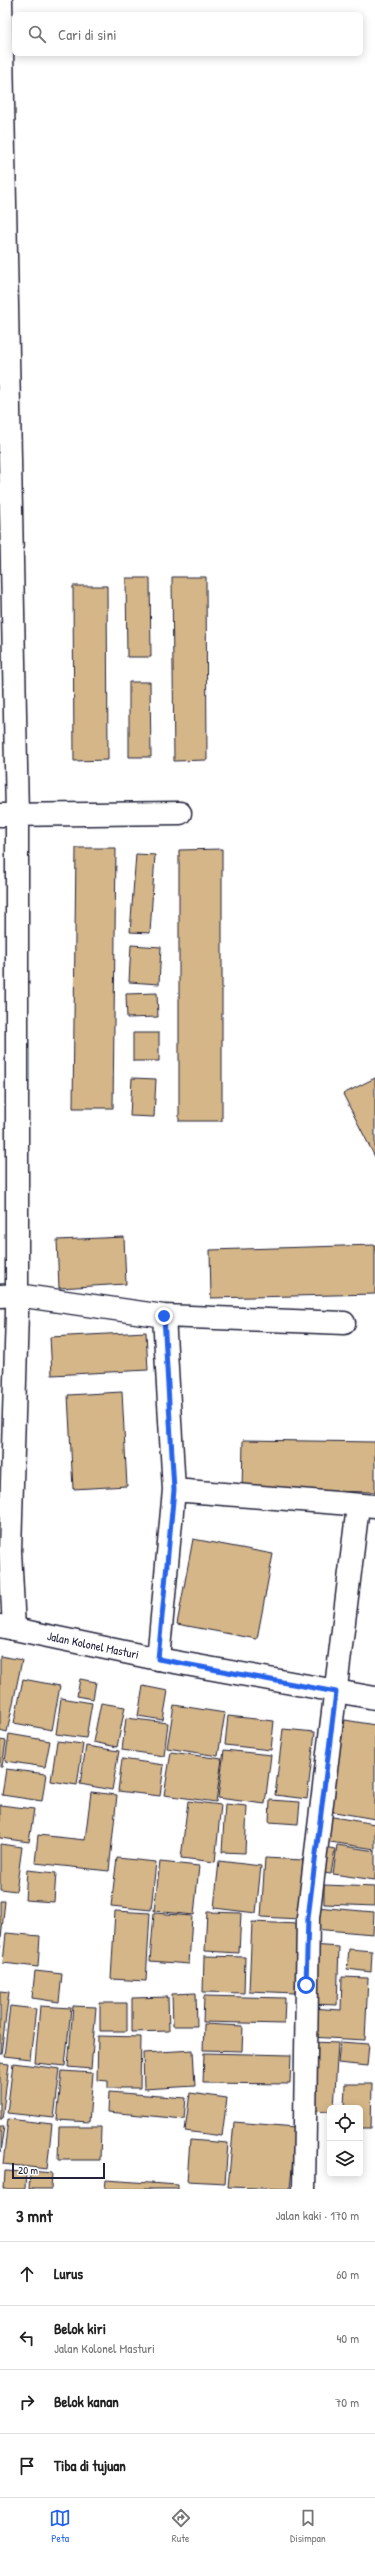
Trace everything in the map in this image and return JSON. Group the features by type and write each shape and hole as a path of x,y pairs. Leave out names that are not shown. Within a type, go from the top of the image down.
{"street":[{"path":"1,0 9,815 8,1295 10,1551 7,1628"},
{"path":"9,815 180,813"},
{"path":"8,1295 164,1316 344,1323"},
{"path":"158,1659 174,1490 164,1316"},
{"path":"174,1490 366,1506 336,1692 308,1918 304,2189"},
{"name":"Jalan Kolonel Masturi","path":"7,1628 158,1659 375,1698"}],"building":[{"path":"172,577 206,577 207,760 174,761"},
{"path":"126,578 150,578 151,657 127,657"},
{"path":"73,586 107,586 108,760 74,761"},
{"path":"129,682 150,682 151,757 129,757"},
{"path":"76,848 116,848 113,1108 73,1108"},
{"path":"222,849 222,1121 179,1121 179,850"},
{"path":"136,854 155,855 150,933 130,932"},
{"path":"131,945 161,947 159,984 129,982"},
{"path":"157,993 158,1017 127,1018 126,994"},
{"path":"133,1033 159,1033 159,1061 133,1061"},
{"path":"132,1078 156,1079 154,1117 130,1116"},
{"path":"375,1078 375,1157 343,1094"},
{"path":"124,1237 126,1284 59,1288 57,1240"},
{"path":"375,1245 375,1294 211,1298 210,1250"},
{"path":"146,1332 148,1370 52,1375 50,1337"},
{"path":"122,1392 127,1486 73,1489 68,1395"},
{"path":"243,1440 375,1442 375,1492 242,1490"},
{"path":"193,1539 273,1554 257,1639 177,1624"},
{"path":"0,1656 22,1660 7,1732 0,1730"},
{"path":"23,1679 60,1686 52,1730 14,1723"},
{"path":"80,1679 96,1682 93,1699 77,1696"},
{"path":"143,1686 168,1691 163,1720 138,1716"},
{"path":"61,1698 92,1703 86,1738 56,1734"},
{"path":"101,1703 125,1707 117,1747 93,1742"},
{"path":"174,1705 225,1713 218,1756 167,1748"},
{"path":"228,1716 274,1721 271,1750 225,1745"},
{"path":"126,1718 168,1723 164,1756 122,1750"},
{"path":"345,1720 375,1725 375,1819 329,1811"},
{"path":"283,1729 315,1732 307,1799 275,1795"},
{"path":"9,1734 50,1741 45,1767 5,1761"},
{"path":"0,1740 6,1741 2,1767 0,1767"},
{"path":"57,1741 83,1744 77,1785 51,1781"},
{"path":"86,1746 119,1751 112,1790 80,1784"},
{"path":"224,1750 271,1755 265,1804 218,1798"},
{"path":"171,1752 222,1759 216,1802 164,1795"},
{"path":"122,1759 164,1765 160,1796 118,1791"},
{"path":"6,1769 46,1774 42,1801 2,1795"},
{"path":"91,1792 117,1795 109,1871 35,1863 38,1835 85,1840"},
{"path":"270,1800 300,1802 298,1824 269,1822"},
{"path":"188,1801 221,1805 215,1862 181,1858"},
{"path":"225,1804 247,1806 245,1853 222,1852"},
{"path":"0,1805 34,1809 29,1842 0,1838"},
{"path":"327,1816 375,1824 375,1849 324,1841"},
{"path":"0,1844 22,1847 16,1891 0,1889"},
{"path":"337,1845 375,1851 375,1880 333,1874"},
{"path":"319,1846 335,1849 331,1874 316,1872"},
{"path":"117,1858 156,1862 151,1910 111,1906"},
{"path":"265,1858 303,1860 299,1919 261,1917"},
{"path":"219,1861 261,1866 256,1913 214,1908"},
{"path":"160,1862 199,1866 194,1915 154,1911"},
{"path":"27,1870 56,1873 54,1902 25,1900"},
{"path":"324,1885 375,1887 375,1906 324,1904"},
{"path":"0,1901 5,1901 0,1948"},
{"path":"316,1907 374,1912 373,1934 314,1929"},
{"path":"115,1911 150,1913 146,1981 111,1979"},
{"path":"207,1912 241,1913 239,1953 205,1951"},
{"path":"154,1913 192,1916 189,1964 150,1961"},
{"path":"252,1922 298,1924 295,1993 249,1991"},
{"path":"6,1933 40,1936 38,1967 3,1963"},
{"path":"312,1945 339,1947 337,2005 309,2004"},
{"path":"349,1949 372,1951 371,1972 347,1969"},
{"path":"204,1956 245,1957 244,1993 203,1992"},
{"path":"35,1971 62,1974 59,2002 32,1998"},
{"path":"342,1977 368,1978 365,2040 309,2037 310,2008 341,2010"},
{"path":"0,1991 9,1992 1,2054 0,2054"},
{"path":"196,1993 197,2026 173,2026 172,1994"},
{"path":"204,1996 285,1998 284,2024 203,2022"},
{"path":"168,1997 169,2031 132,2032 132,1998"},
{"path":"100,2003 127,2003 127,2031 100,2031"},
{"path":"10,2006 36,2009 30,2059 4,2056"},
{"path":"40,2006 71,2008 65,2066 35,2063"},
{"path":"73,2006 96,2007 91,2069 68,2067"},
{"path":"204,2024 243,2026 242,2051 203,2050"},
{"path":"98,2036 141,2037 140,2088 108,2088 108,2081 97,2080"},
{"path":"312,2042 338,2043 334,2105 327,2105 327,2111 309,2110"},
{"path":"340,2042 369,2044 367,2066 338,2063"},
{"path":"193,2050 195,2086 144,2089 143,2053"},
{"path":"204,2053 291,2055 290,2084 203,2083"},
{"path":"0,2063 9,2064 2,2119 0,2119"},
{"path":"13,2063 60,2069 54,2118 7,2113"},
{"path":"62,2071 93,2073 89,2122 57,2120"},
{"path":"345,2084 372,2084 371,2128 363,2128 363,2105 344,2105"},
{"path":"109,2092 186,2098 184,2119 108,2112"},
{"path":"190,2093 227,2098 222,2136 185,2131"},
{"path":"8,2119 52,2124 47,2169 3,2164"},
{"path":"234,2122 296,2127 290,2189 228,2187"},
{"path":"0,2127 4,2127 0,2152"},
{"path":"59,2127 101,2127 100,2160 58,2160"},
{"path":"190,2140 228,2143 225,2183 187,2181"},
{"path":"5,2171 26,2172 25,2189 4,2189"},
{"path":"30,2171 52,2173 51,2189 29,2189"},
{"path":"106,2180 178,2185 178,2189 105,2189"}],"route":[{"path":"164,1316 174,1490 158,1659 336,1692 308,1918 306,1985"}]}
